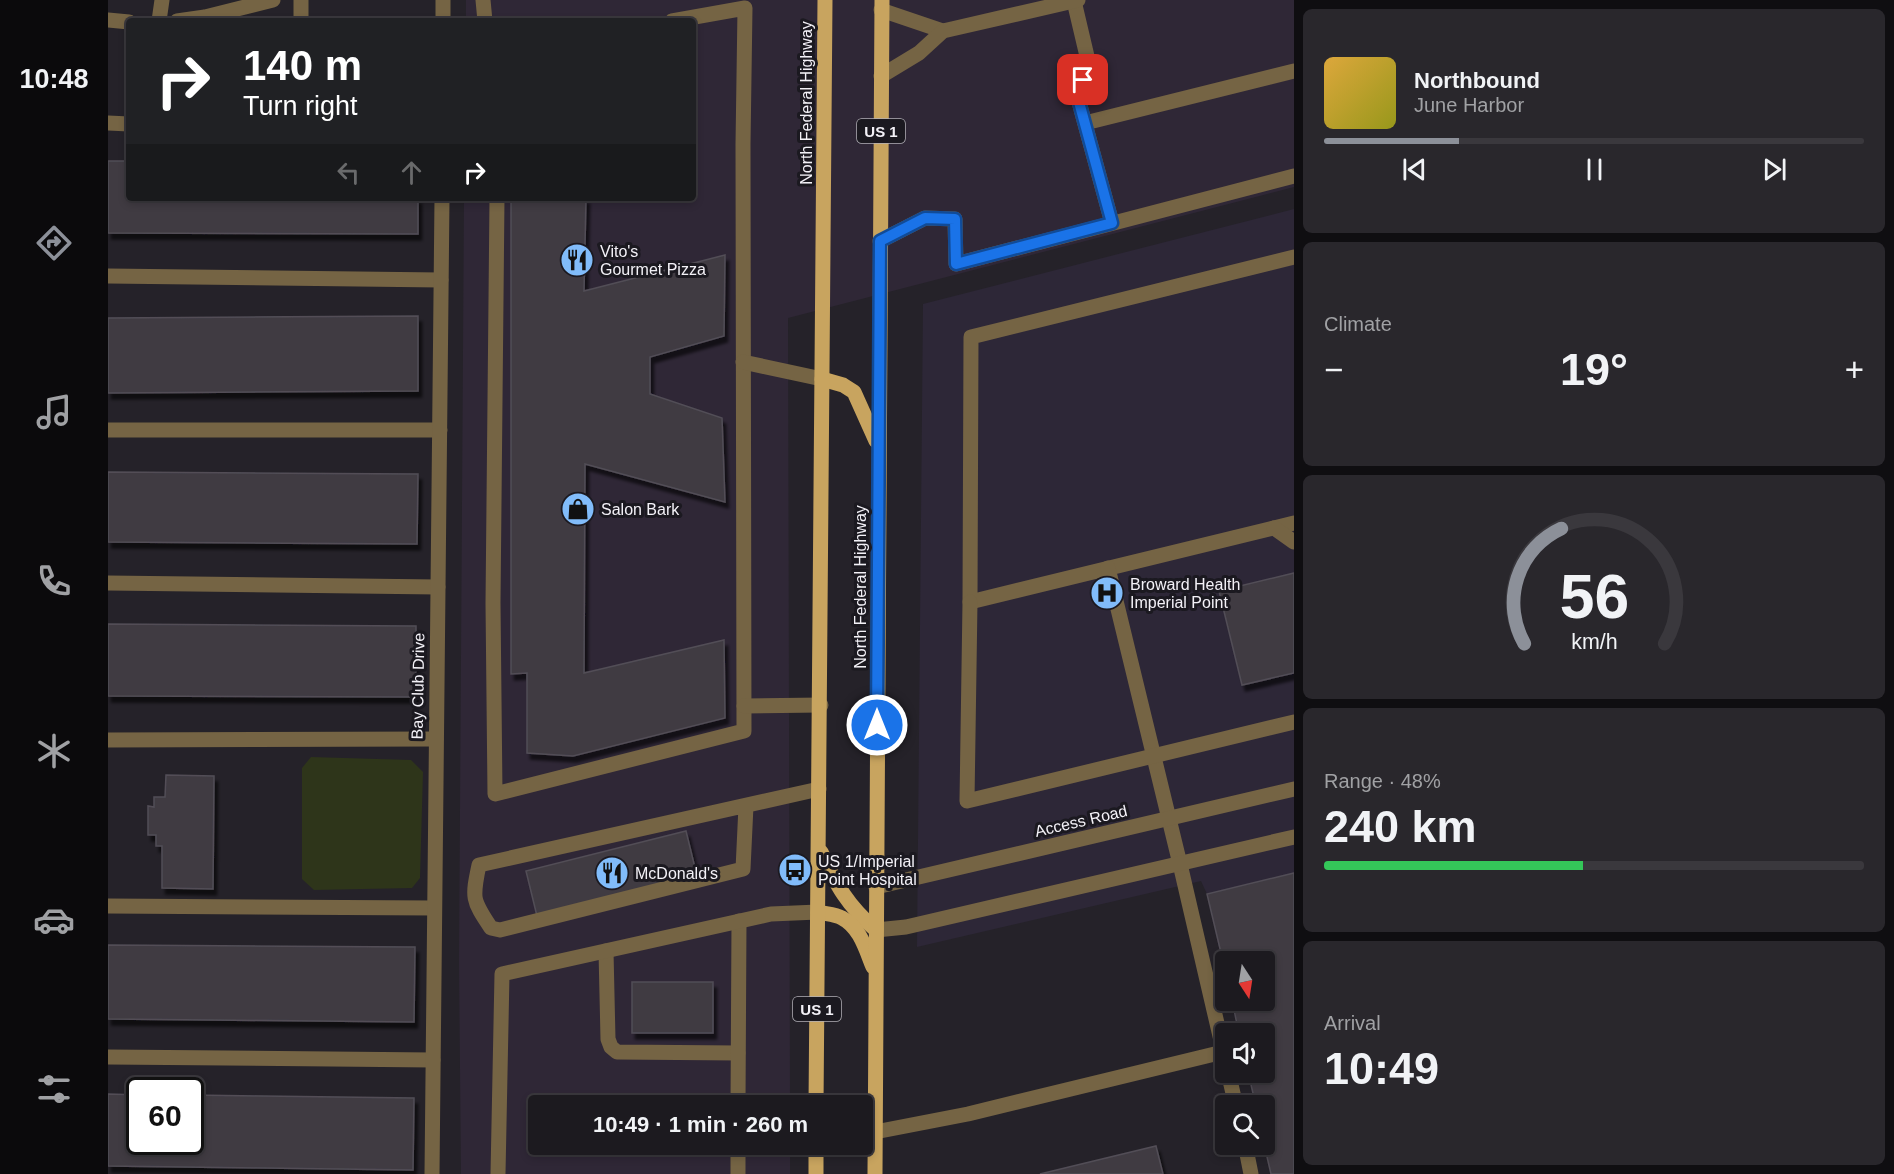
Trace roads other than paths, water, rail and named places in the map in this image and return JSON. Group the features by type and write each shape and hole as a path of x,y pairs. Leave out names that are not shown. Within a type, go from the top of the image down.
{"main road":[{"name":"North Federal Highway","path":"816,1095 825,0"},
{"name":"North Federal Highway","path":"875,1174 882,5"},
{"path":"822,380 843,385 854,392 879,446"},
{"path":"819,846 843,896 856,913 876,930"},
{"path":"818,912 841,918 852,927 862,940 875,973"},
{"path":"816,1155 816,1174"}],"street":[{"path":"159,18 162,0"},
{"path":"198,18 273,0"},
{"path":"301,0 301,18"},
{"path":"443,0 443,18"},
{"path":"483,0 485,18"},
{"path":"881,76 919,53 943,31 1076,0 1090,69 1076,91 1112,223"},
{"path":"882,5 943,31"},
{"path":"497,201 493,591 495,794 744,731 745,8 689,18"},
{"path":"108,20 126,22"},
{"path":"1085,123 1294,71"},
{"path":"108,123 126,124"},
{"path":"880,241 925,218 955,219 956,264 1294,176"},
{"name":"Bay Club Drive","path":"432,1174 442,201"},
{"path":"1294,257 971,338 967,801 1294,722"},
{"path":"108,276 441,280"},
{"path":"743,362 822,380"},
{"path":"108,430 440,430"},
{"path":"969,602 1294,523"},
{"path":"1274,528 1294,542"},
{"path":"1108,568 1216,1023"},
{"path":"108,583 438,586"},
{"path":"744,706 820,705"},
{"path":"108,740 436,739"},
{"path":"746,806 743,869 500,930 490,928 476,906 473,892 478,865 819,789"},
{"name":"Access Road","path":"876,887 1294,789"},
{"path":"876,930 906,927 1294,837"},
{"path":"108,906 434,908"},
{"path":"498,1174 502,974 771,914 818,912"},
{"path":"738,1095 739,921"},
{"path":"606,951 608,1038 611,1047 617,1052 738,1053"},
{"path":"108,1057 433,1060"},
{"path":"875,1132 968,1114 1215,1059"},
{"path":"738,1155 738,1174"},
{"path":"1247,1155 1251,1174"}],"place":[{"name":"Vito's Gourmet Pizza","path":"577,260"},
{"name":"Salon Bark","path":"578,509"},
{"name":"Broward Health Imperial Point","path":"1107,593"},
{"name":"US 1/Imperial Point Hospital","path":"795,870"},
{"name":"McDonald's","path":"612,873"}]}
